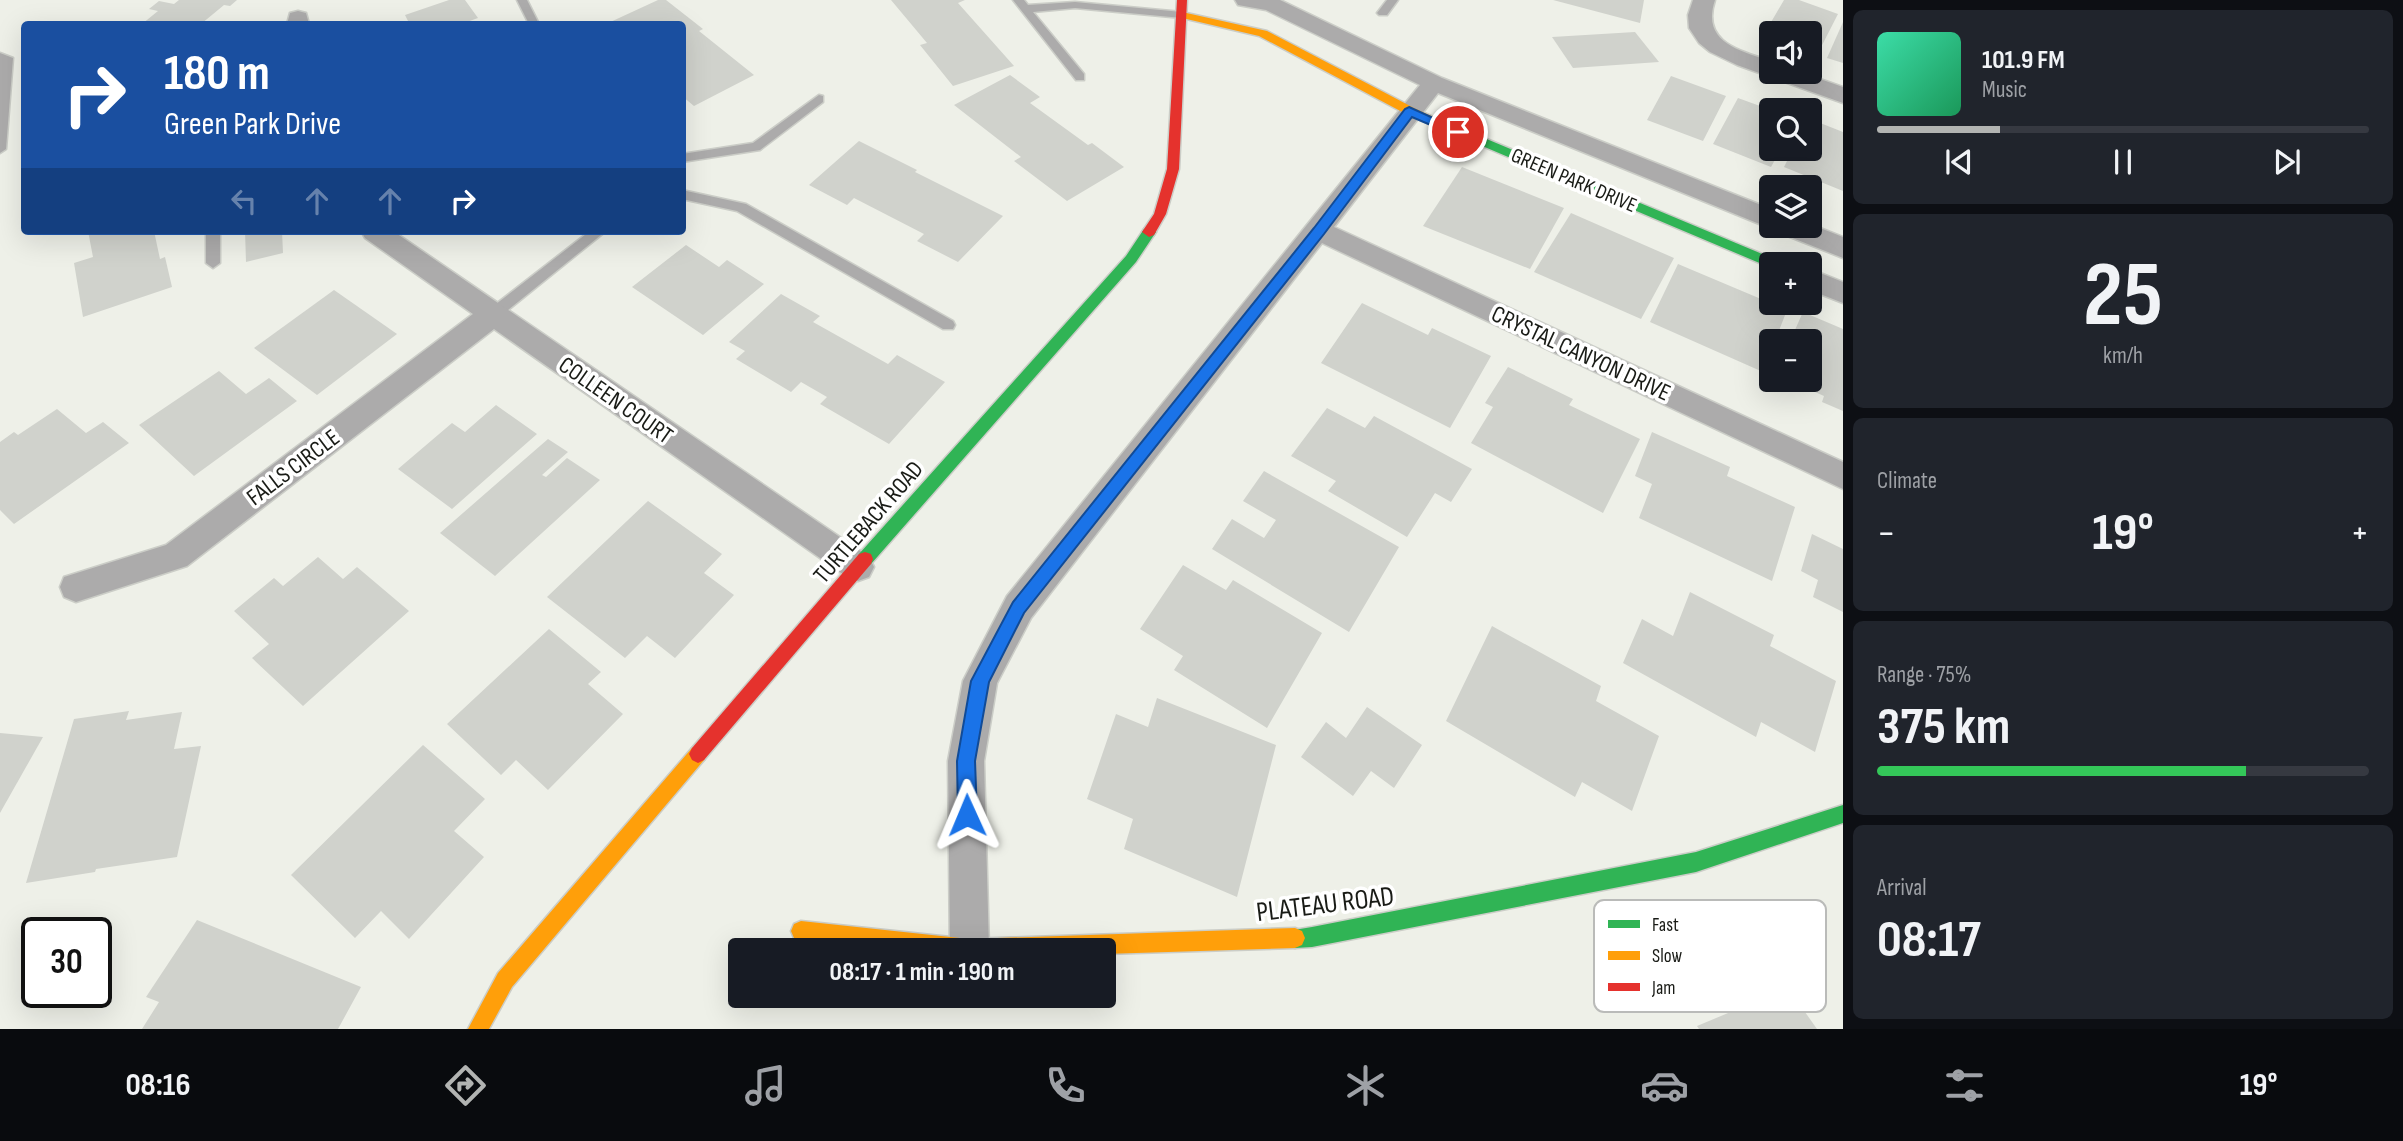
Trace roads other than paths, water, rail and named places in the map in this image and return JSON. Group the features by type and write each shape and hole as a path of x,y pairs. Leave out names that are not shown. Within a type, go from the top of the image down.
{"street":[{"name":"GREEN PARK DRIVE","path":"1246,0 1272,5 1434,83 1759,214"},
{"path":"1704,0 1697,13 1701,32 1715,46 1759,65"},
{"name":"GREEN PARK DRIVE","path":"1182,7 1263,33 1409,111 1759,258"},
{"name":"TURTLEBACK ROAD","path":"478,1029 505,980 858,567 1131,259 1160,214 1173,169 1182,7"},
{"path":"969,938 966,761 980,681 1018,607 1319,231 1409,111 1434,83"},
{"path":"1812,84 1843,95"},
{"name":"CRYSTAL CANYON DRIVE","path":"1319,231 1843,476"},
{"name":"COLLEEN COURT","path":"380,235 858,567"},
{"path":"1820,238 1843,247"},
{"path":"1822,284 1843,293"},
{"name":"FALLS CIRCLE","path":"76,587 176,556 492,315"},
{"name":"PLATEAU ROAD","path":"1116,944 1312,937 1696,862 1843,814"},
{"name":"PLATEAU ROAD","path":"801,931 866,938"}],"lane":[{"path":"522,0 532,21"},
{"path":"1383,13 1393,0"},
{"path":"1021,4 1182,7"},
{"path":"1021,4 1080,78"},
{"path":"0,57 8,58 0,149"},
{"path":"686,157 756,147 819,99"},
{"path":"686,195 741,207 948,325"},
{"path":"213,235 213,263"},
{"path":"492,315 594,235"}]}
